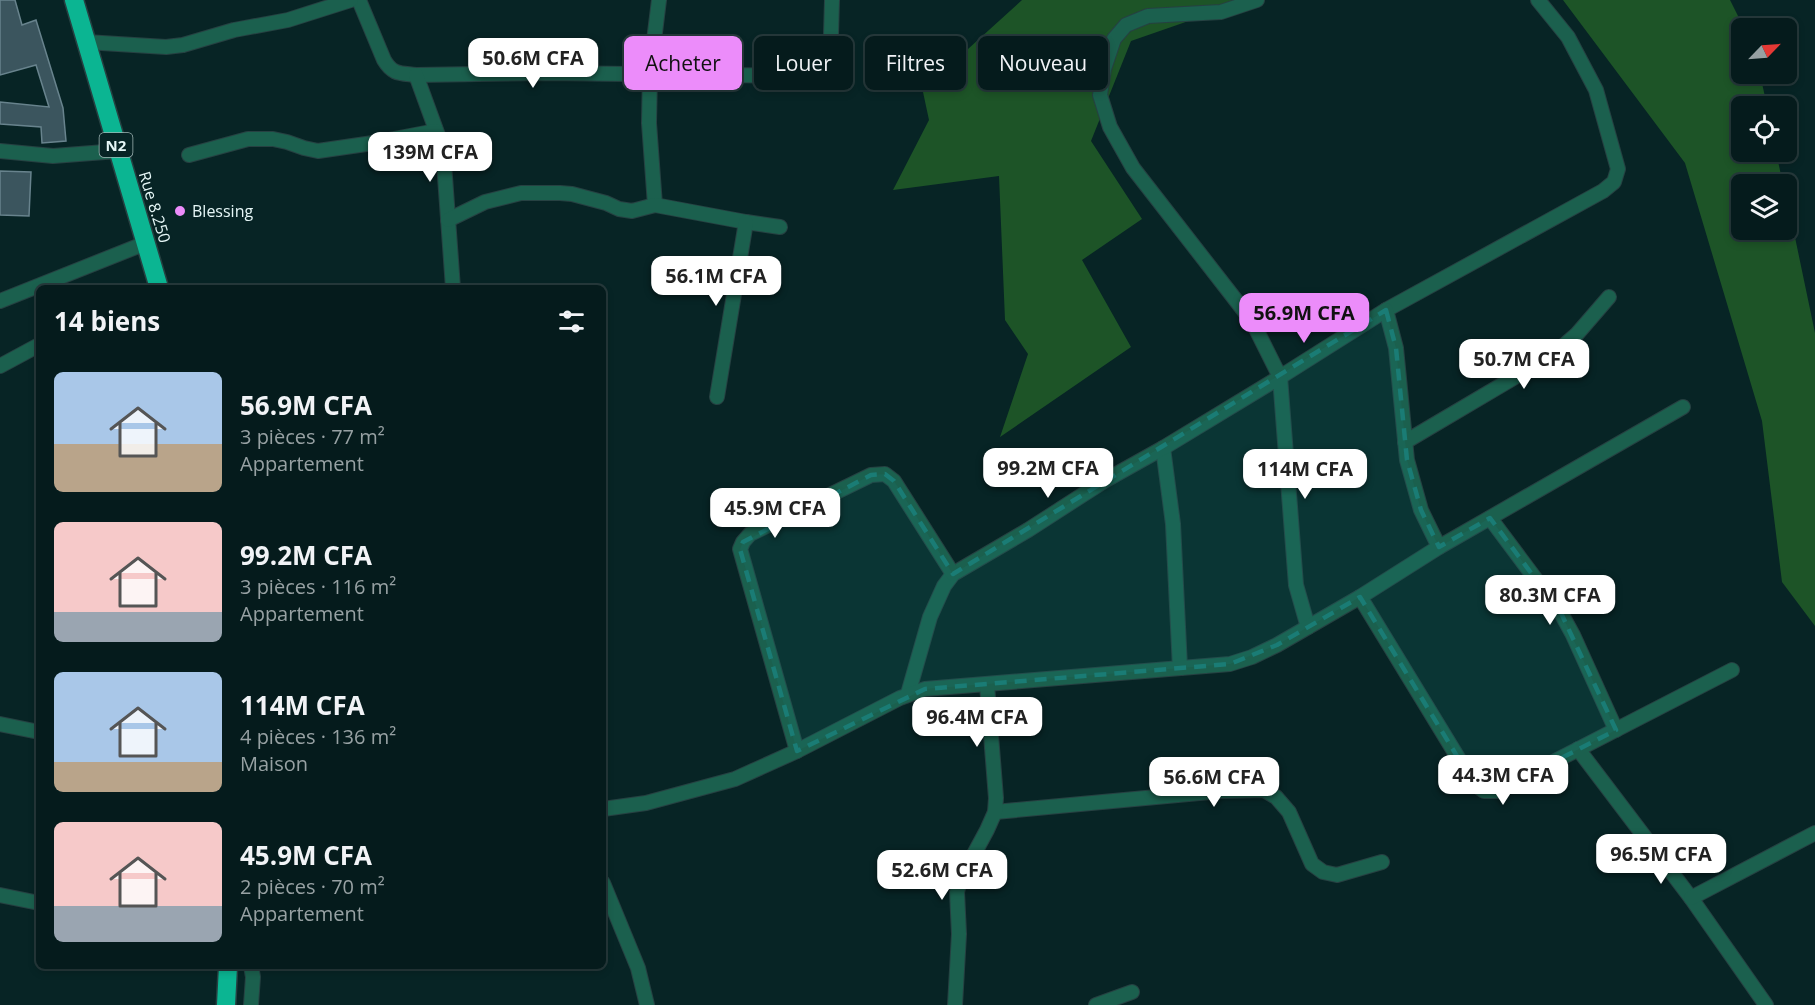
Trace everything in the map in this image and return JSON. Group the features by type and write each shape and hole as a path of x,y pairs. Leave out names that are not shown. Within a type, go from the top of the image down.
{"highway":[{"name":"Rue 8.250","path":"76,1 158,285"},
{"path":"226,1005 228,969"}],"street":[{"path":"86,42 166,47 183,45 234,30 288,20 351,0"},
{"path":"359,0 389,69 398,72 416,75 624,73"},
{"path":"655,36 659,0"},
{"path":"742,75 818,76 830,70 832,0"},
{"path":"1257,0 1221,12 1148,16 1126,26 1114,39 1104,69 1100,95 1110,127 1133,168 1252,321 1280,377 1296,585 1308,627"},
{"path":"908,694 930,617 944,586 953,574 1280,377 1386,310 1603,191 1614,182 1618,169 1596,90 1568,37 1538,0"},
{"path":"416,75 443,149 453,285"},
{"path":"650,90 649,123 655,205"},
{"path":"189,155 249,139 273,139 318,151 436,131"},
{"path":"0,151 62,156 118,151"},
{"path":"448,220 485,202 521,193 572,194 619,209 632,211 655,205 780,227"},
{"path":"717,397 746,222"},
{"path":"40,285 146,243"},
{"path":"0,301 36,287"},
{"path":"1405,442 1554,354 1577,334 1610,297"},
{"path":"1386,310 1396,348 1407,460 1421,510 1439,547"},
{"path":"0,366 36,347"},
{"path":"606,809 646,803 735,779 797,751 908,694 925,689 1230,664 1252,657 1360,597 1439,547 1683,407"},
{"path":"1163,448 1173,524 1180,668"},
{"path":"797,751 740,549 750,534 871,475 885,474 894,481 953,574"},
{"path":"1490,518 1561,613 1616,730"},
{"path":"1360,597 1474,784 1484,791 1497,791 1732,670"},
{"path":"955,1005 959,934 957,892 960,880 995,812 996,798 987,685"},
{"path":"0,724 36,731"},
{"path":"1578,749 1691,898 1766,1005"},
{"path":"995,812 1221,791 1264,790 1276,797 1289,812 1312,864 1323,872 1337,875 1382,862"},
{"path":"1691,898 1815,833"},
{"path":"606,890 638,968 647,1005"},
{"path":"0,895 36,902"},
{"path":"252,969 252,1005"},
{"path":"1096,1005 1132,992"}],"highlighted area":[{"path":"1386,310 1396,348 1407,460 1421,510 1439,547 1490,518 1561,613 1616,730 1497,791 1484,791 1474,784 1360,597 1277,645 1230,664 925,689 797,751 740,549 743,542 871,475 885,474 894,481 953,574"}],"green space":[{"path":"1022,0 1249,0 1131,41 1091,141 1142,219 1082,260 1131,347 1000,437 1028,354 1005,320 999,176 893,190 929,120 923,90 966,90 966,50 978,40 978,90 1108,90 1108,36 982,36"},
{"path":"1563,0 1730,0 1739,18 1731,18 1731,84 1762,84 1765,96 1731,96 1731,162 1778,162 1781,174 1731,174 1731,240 1796,240 1815,333 1815,626 1782,582 1762,421 1685,163"}],"building":[{"path":"0,0 15,0 22,25 36,20 63,108 66,141 42,143 41,127 0,124 0,102 49,107 36,65 0,75"},
{"path":"0,171 31,172 29,216 0,215"}],"place":[{"name":"Blessing","path":"180,211"}]}
